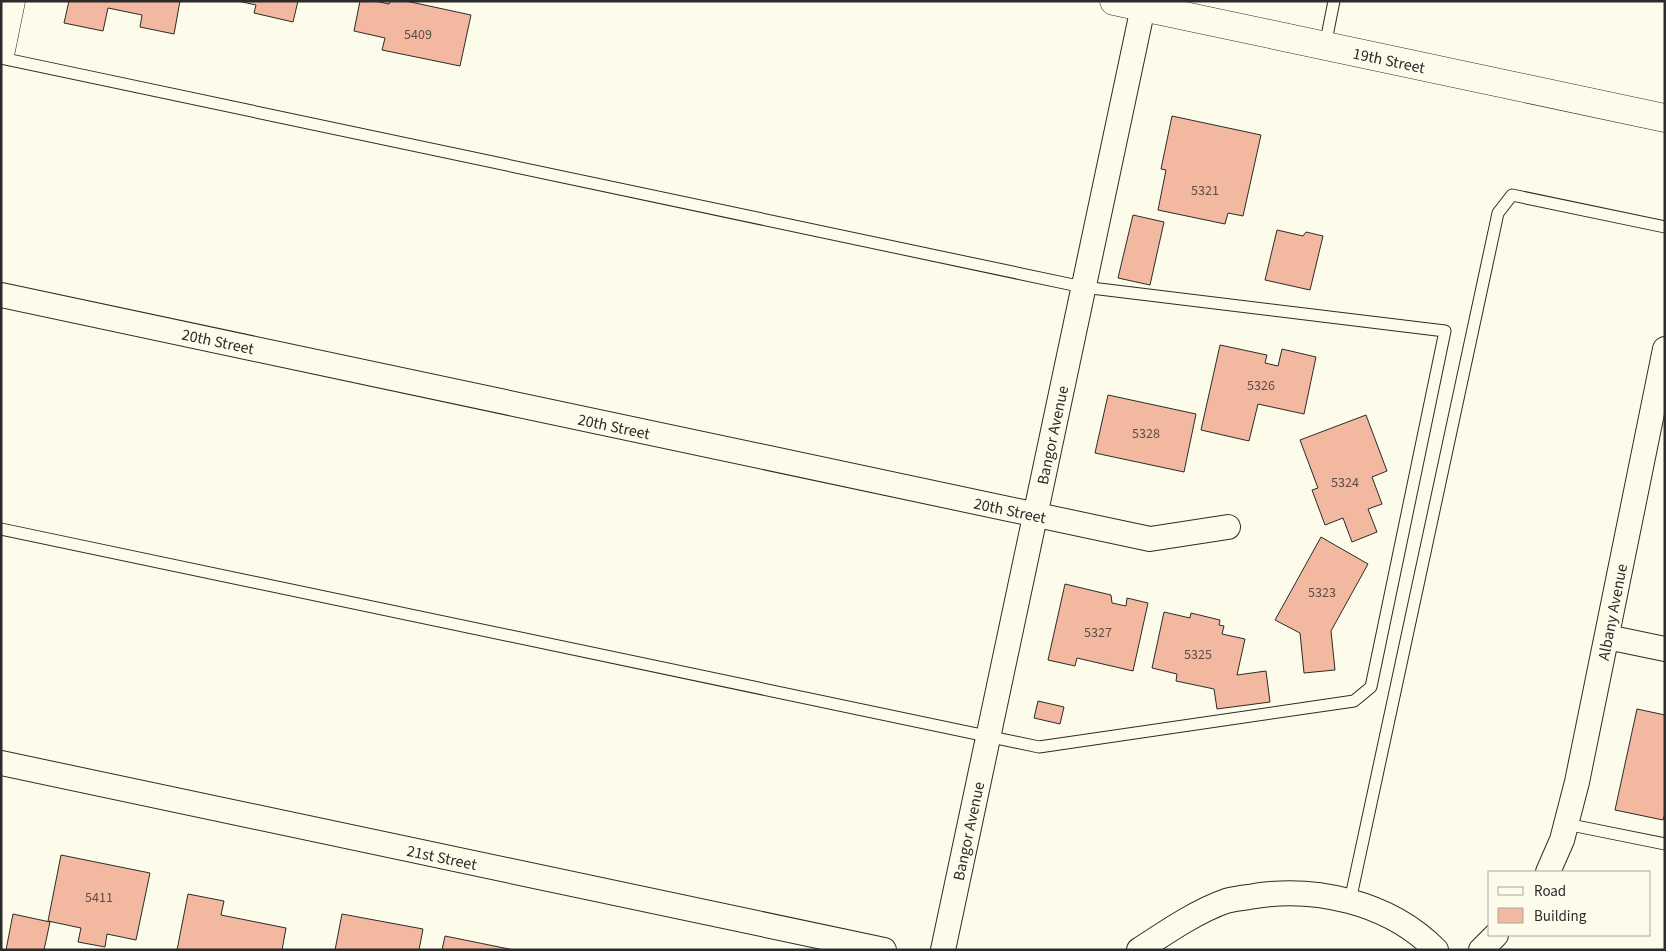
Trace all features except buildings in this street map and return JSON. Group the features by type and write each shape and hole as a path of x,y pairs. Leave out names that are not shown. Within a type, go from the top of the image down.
{"main road":[{"path":"1,50 11,1"},
{"name":"19th Street","path":"1114,1 1665,118"}],"street":[{"name":"Bangor Avenue","path":"943,950 1143,7"},
{"name":"20th Street","path":"1,295 1150,539 1228,526"},
{"name":"Albany Avenue","path":"1548,871 1562,840 1576,782 1665,349"},
{"path":"1607,637 1665,649"},
{"name":"21st Street","path":"1,763 884,950"},
{"path":"1139,950 1178,925 1226,901 1272,892 1313,894 1350,901 1395,919 1427,940 1436,950"},
{"path":"1481,950 1495,936"}],"lane":[{"path":"1325,46 1334,1"},
{"path":"1,58 1084,287 1445,331 1371,687 1354,701 1039,747 1,529"},
{"path":"1350,901 1498,213 1512,195 1665,227"},
{"path":"1566,824 1665,844"}]}
